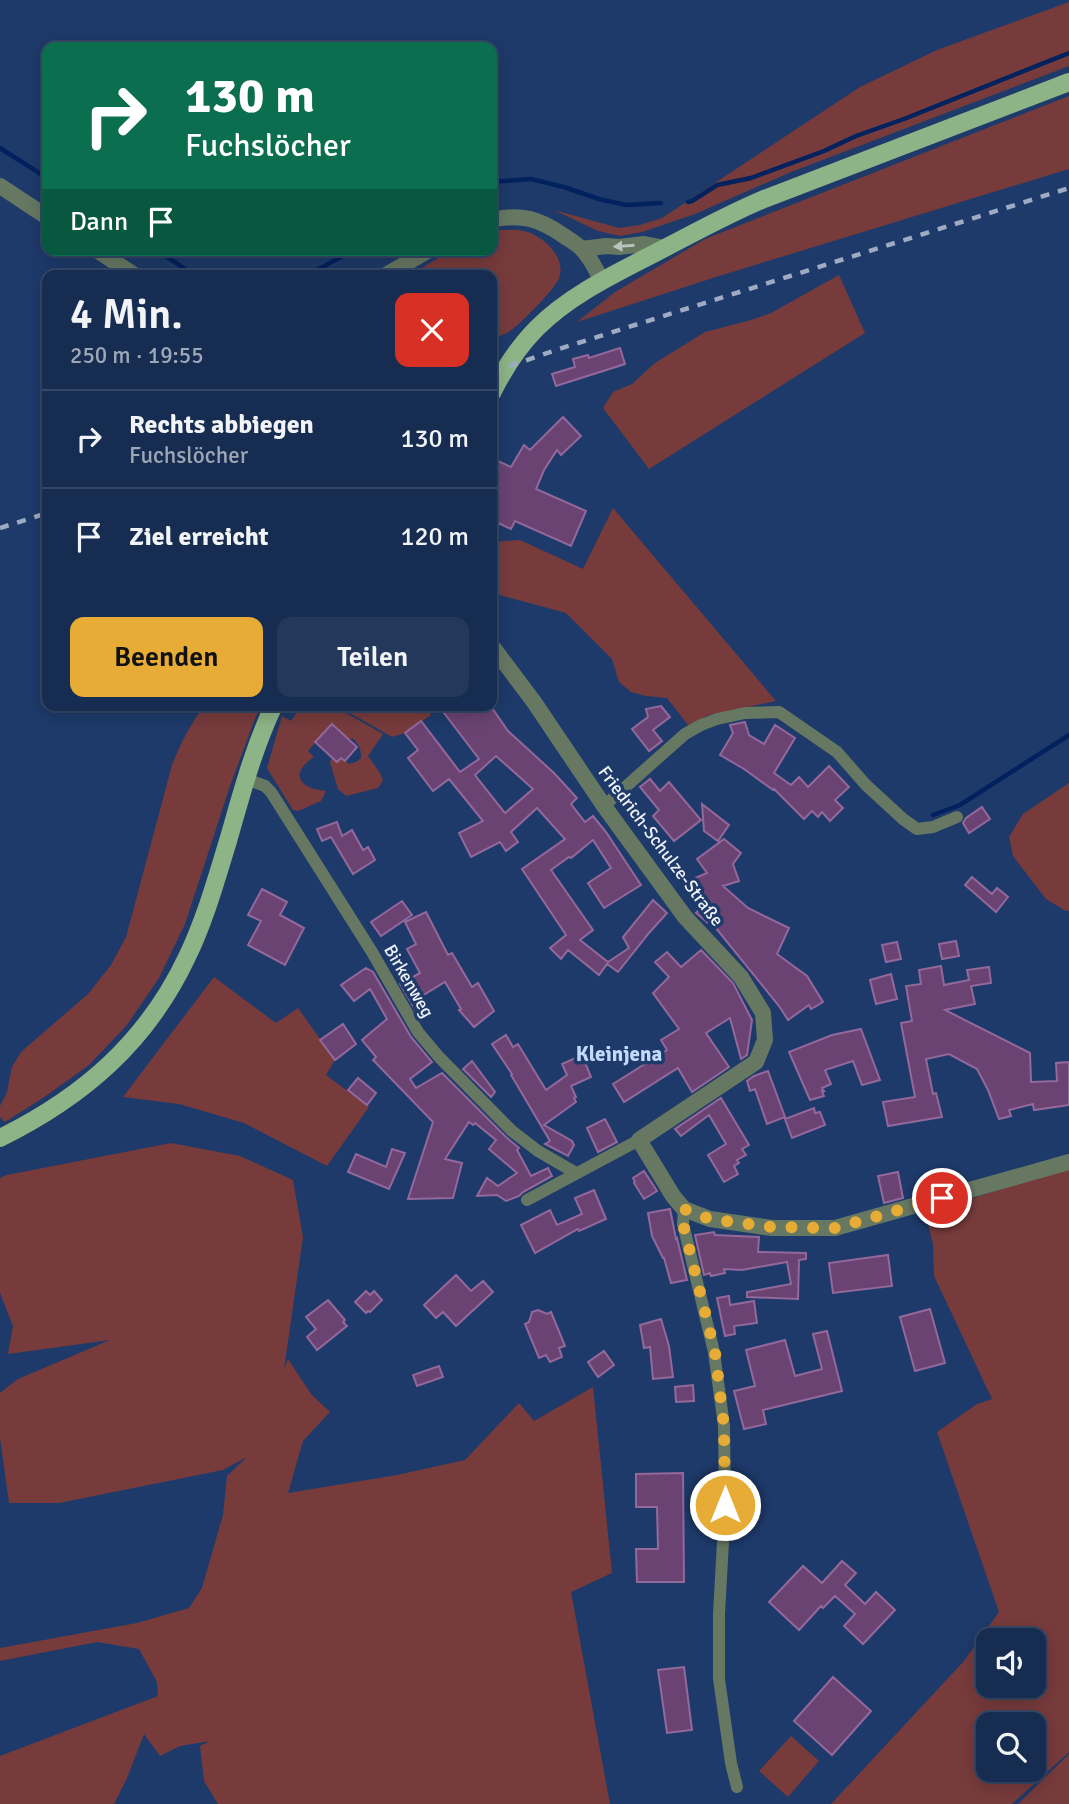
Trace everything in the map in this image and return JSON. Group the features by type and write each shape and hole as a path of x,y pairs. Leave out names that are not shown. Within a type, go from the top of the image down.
{"main road":[{"path":"497,384 515,353 538,327 561,307 602,281 712,222 764,199 1069,82"},
{"path":"0,1138 31,1122 83,1088 120,1056 151,1018 179,973 204,916 246,779 272,711"}],"street":[{"path":"0,186 42,214"},
{"path":"497,219 531,218 548,225 582,249 602,281"},
{"path":"582,249 644,244 665,248"},
{"path":"106,256 127,270"},
{"path":"395,270 419,256"},
{"name":"Friedrich-Schulze-Straße","path":"497,653 685,917 741,977 763,1013 765,1040 757,1062 639,1140"},
{"path":"604,806 685,734 701,724 745,713 779,712 836,752 866,785 917,829 933,827 957,817"},
{"name":"Birkenweg","path":"246,779 265,786 271,792 372,952 418,1032 439,1058 512,1132 576,1173"},
{"path":"527,1200 639,1140 673,1196 684,1209 710,1219 772,1227 835,1228 1069,1162"},
{"path":"684,1209 683,1224 715,1352 724,1426 725,1505 719,1614 719,1679 737,1787"}],"shaded area":[{"path":"1069,2 1069,66 791,172 695,214 642,232 620,236 598,231 554,210 619,228 662,218 860,87 937,50"},
{"path":"1069,96 1069,169 577,322 615,292 705,239"},
{"path":"497,230 521,230 538,237 551,248 561,270 556,283 527,316 512,330 497,337 497,270 422,268 441,256 497,256"},
{"path":"839,275 865,333 649,469 603,408 613,392 632,384 655,363 705,332 771,313"},
{"path":"613,508 776,701 709,715 688,725 667,698 631,692 619,682 612,659 566,613 497,594 497,542 520,540 583,569"},
{"path":"201,711 259,711 229,789 185,924 159,978 127,1025 89,1065 5,1122 0,1117 0,1106 7,1092 12,1067 21,1052 88,994 111,965 126,937 172,765"},
{"path":"298,711 343,711 383,734 368,756 383,780 378,788 346,796 338,789 330,762 332,758 337,762 341,758 349,764 356,762 361,755 354,740 349,740 332,724 308,751 314,757 300,773 304,784 326,791 321,801 298,811 293,810 267,768 282,716 291,721"},
{"path":"346,711 429,711 431,715 405,733 392,737"},
{"path":"1069,783 1069,911 1066,911 1046,899 1013,856 1009,837 1023,814"},
{"path":"214,977 276,1023 298,1008 335,1060 326,1075 369,1107 327,1166 244,1123 179,1104 123,1097"},
{"path":"171,1143 240,1156 293,1180 303,1237 284,1369 288,1359 311,1394 330,1412 303,1441 288,1493 397,1475 465,1460 519,1403 534,1421 593,1387 612,1573 571,1592 610,1804 218,1804 204,1781 200,1746 210,1741 180,1746 160,1756 144,1734 114,1804 0,1804 0,1756 158,1696 157,1682 139,1649 97,1642 0,1661 0,1648 137,1623 189,1608 202,1588 223,1515 227,1476 247,1457 223,1470 59,1503 9,1503 0,1438 0,1393 18,1379 110,1340 8,1354 13,1326 0,1293 0,1178"},
{"path":"1069,1168 1069,1752 1046,1773 1046,1712 976,1712 976,1782 1036,1782 1012,1804 831,1804 964,1661 976,1644 976,1698 1046,1698 1046,1628 988,1628 999,1612 937,1432 977,1404 992,1399 934,1276 933,1244 925,1213"},
{"path":"791,1736 819,1761 788,1797 759,1771"},
{"path":"1069,1754 1069,1804 1018,1804 1040,1782 1046,1782 1046,1777"}],"building":[{"path":"620,348 625,364 556,386 552,374 575,367 573,359 588,355 589,358"},
{"path":"563,417 581,436 561,455 557,450 536,489 586,511 571,546 515,521 511,529 497,522 497,460 511,467 524,445 530,450"},
{"path":"661,706 670,717 653,730 662,741 649,751 632,729 648,717 646,709"},
{"path":"443,711 494,711 508,731 577,798 571,804 585,822 593,816 606,832 641,885 604,908 588,883 611,868 593,840 551,870 593,930 580,940 608,962 629,948 623,937 653,900 667,913 618,972 607,964 599,975 568,950 561,959 550,948 566,935 522,869 565,839 537,808 511,832 518,842 506,851 500,842 471,857 459,833 483,821 449,779 433,791 408,758 418,750 405,733 421,721 460,772 479,759","holes":["496,756 533,789 505,813 475,775"]},
{"path":"745,722 749,735 764,744 775,725 795,738 774,773 791,785 799,777 808,787 829,766 849,787 835,800 843,808 830,821 822,812 818,817 812,811 804,819 774,789 720,755 733,733 730,725"},
{"path":"332,724 357,747 345,761 341,758 337,762 315,742"},
{"path":"650,779 660,791 669,782 701,820 674,841 653,816 659,810 640,787"},
{"path":"702,804 729,825 718,841 704,831"},
{"path":"982,807 990,819 969,833 963,823"},
{"path":"337,822 342,836 352,830 363,850 368,847 375,860 353,874 331,837 322,841 317,829"},
{"path":"724,839 741,853 733,864 739,881 723,886 748,908 789,928 777,954 807,976 823,1002 811,1009 809,1005 788,1020 711,922 708,923 696,913 704,904 695,878 707,873 697,859"},
{"path":"972,877 992,894 997,888 1008,897 996,912 965,885"},
{"path":"262,889 287,902 280,915 304,928 285,965 248,945 261,921 248,915"},
{"path":"402,901 412,915 381,936 371,922"},
{"path":"426,912 448,955 452,953 472,987 478,983 494,1011 474,1027 459,1010 461,1009 445,982 417,999 422,1007 416,1011 400,984 420,973 407,949 416,944 405,922"},
{"path":"956,941 959,956 942,959 939,944"},
{"path":"897,942 901,959 886,962 882,945"},
{"path":"701,950 733,983 752,1020 747,1055 741,1059 730,1018 706,1033 729,1067 692,1092 678,1068 624,1102 613,1084 667,1050 661,1040 679,1029 653,993 669,977 655,962 667,952 681,967"},
{"path":"941,966 944,985 969,980 967,970 989,967 991,983 971,986 975,1004 945,1010 1030,1053 1031,1082 1057,1081 1056,1063 1069,1062 1069,1105 1034,1110 1033,1104 1009,1110 1011,1116 999,1119 977,1069 949,1054 926,1059 933,1094 936,1093 942,1117 888,1126 883,1102 915,1097 901,1023 912,1021 906,986 921,984 919,970"},
{"path":"366,968 373,972 411,1037 432,1062 410,1079 416,1088 442,1073 519,1148 517,1150 531,1176 548,1168 552,1176 506,1201 497,1195 477,1196 487,1178 498,1186 517,1173 489,1149 496,1140 475,1123 473,1125 469,1122 445,1159 462,1163 453,1198 408,1199 433,1122 373,1060 376,1057 362,1040 387,1019 370,989 354,1001 341,985"},
{"path":"891,974 897,999 876,1004 870,980"},
{"path":"343,1024 356,1044 335,1060 320,1040"},
{"path":"861,1029 880,1080 862,1085 853,1061 825,1070 831,1084 822,1088 824,1096 810,1100 789,1052 832,1035"},
{"path":"506,1035 513,1047 518,1044 546,1090 567,1075 562,1064 582,1055 591,1077 571,1086 576,1102 544,1125 572,1141 574,1145 568,1156 545,1144 550,1141 492,1044"},
{"path":"472,1061 495,1092 491,1097 463,1069"},
{"path":"768,1071 785,1117 767,1124 755,1089 750,1091 747,1081"},
{"path":"358,1078 376,1093 367,1105 348,1090"},
{"path":"721,1098 749,1145 742,1149 746,1155 737,1160 739,1163 734,1166 738,1174 724,1182 708,1155 726,1144 709,1115 681,1136 675,1129"},
{"path":"814,1108 815,1113 820,1112 825,1125 792,1138 785,1119"},
{"path":"605,1119 617,1142 598,1152 587,1128"},
{"path":"392,1149 405,1153 389,1189 348,1172 356,1154 386,1167"},
{"path":"644,1171 657,1191 644,1199 633,1178"},
{"path":"898,1172 903,1198 884,1203 878,1176"},
{"path":"594,1190 606,1219 579,1231 578,1229 535,1253 521,1225 550,1210 557,1225 582,1214 575,1198"},
{"path":"670,1209 687,1280 671,1283 664,1258 652,1236 648,1213"},
{"path":"714,1232 715,1235 759,1237 758,1252 806,1253 806,1259 799,1260 798,1299 747,1297 747,1292 791,1284 787,1262 742,1270 724,1269 725,1273 704,1275 695,1235"},
{"path":"888,1255 892,1286 833,1293 829,1263"},
{"path":"456,1275 471,1291 483,1281 493,1292 456,1326 443,1312 436,1318 424,1305"},
{"path":"366,1291 370,1295 374,1291 382,1300 366,1313 355,1302"},
{"path":"729,1296 730,1305 754,1301 757,1323 734,1326 735,1334 725,1336 717,1298"},
{"path":"328,1300 347,1326 317,1350 307,1337 316,1329 306,1317"},
{"path":"930,1309 945,1363 915,1371 900,1317"},
{"path":"538,1310 547,1314 551,1312 565,1346 559,1348 562,1357 550,1362 546,1355 539,1358 525,1324 529,1322 532,1312"},
{"path":"661,1319 669,1346 673,1377 653,1379 650,1347 644,1348 640,1325"},
{"path":"827,1331 842,1391 763,1410 766,1424 744,1429 734,1391 755,1386 746,1350 785,1340 795,1376 822,1369 813,1334"},
{"path":"604,1351 614,1365 598,1377 588,1362"},
{"path":"439,1366 443,1377 417,1386 413,1375"},
{"path":"693,1385 694,1401 676,1402 675,1387"},
{"path":"683,1473 684,1582 637,1582 636,1549 658,1549 657,1507 636,1507 636,1474"},
{"path":"842,1561 856,1573 845,1585 865,1604 876,1592 895,1610 863,1644 844,1626 855,1614 835,1596 823,1608 821,1606 799,1630 769,1602 803,1566 822,1583"},
{"path":"684,1667 692,1730 667,1733 658,1670"},
{"path":"833,1677 871,1711 832,1755 794,1721"}],"waterway":[{"path":"688,202 717,185 751,178 824,151 1069,53"},
{"path":"0,148 42,175"},
{"path":"497,182 531,179 626,205 661,203"},
{"path":"166,256 187,270"},
{"path":"316,270 342,256"},
{"path":"933,815 960,805 1069,735"}],"railway":[{"path":"497,370 1069,188"},
{"path":"0,528 42,515"}],"district":[{"name":"Kleinjena","path":"619,1054"}],"route":[{"path":"725,1505 724,1426 715,1352 683,1224 684,1209 710,1219 772,1227 835,1228 942,1198"}]}
